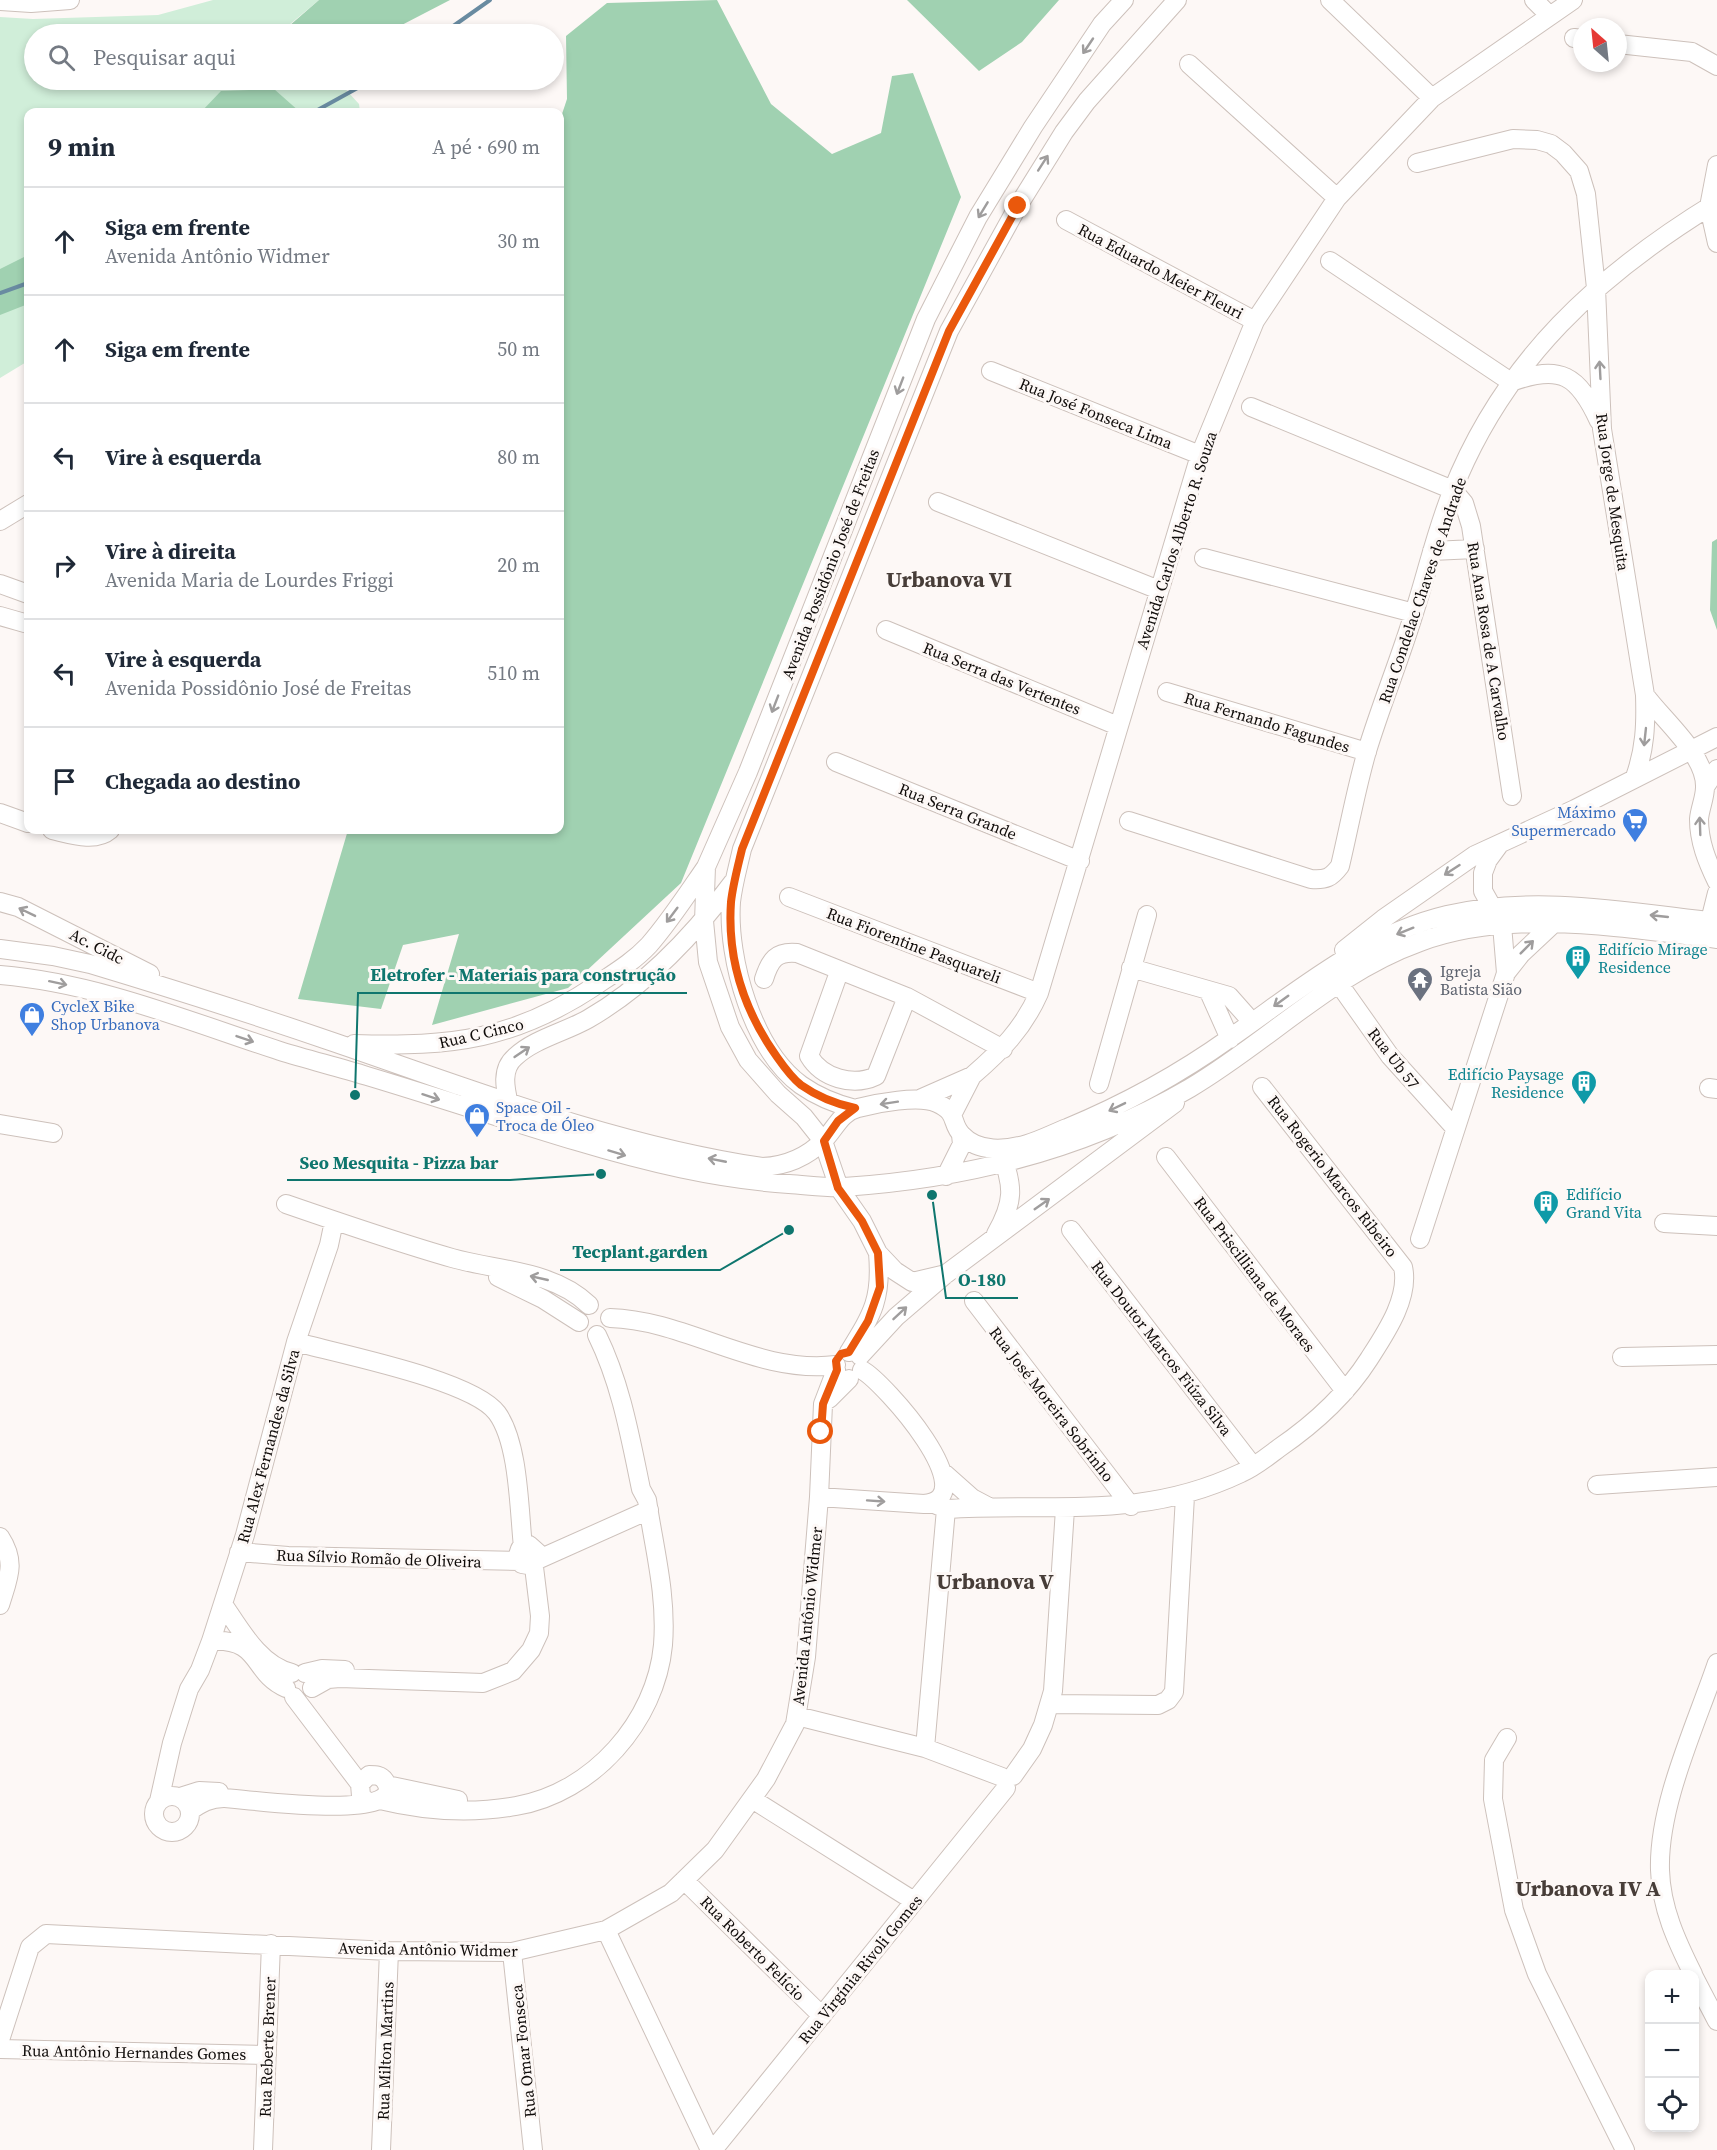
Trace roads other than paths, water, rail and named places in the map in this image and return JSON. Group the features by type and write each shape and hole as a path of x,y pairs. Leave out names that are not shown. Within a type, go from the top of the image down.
{"street":[{"path":"0,1 31,3 70,0"},
{"name":"Avenida Possidônio José de Freitas","path":"824,1141 804,1117 778,1094 748,1060 730,1027 708,962 704,921 706,867 748,772 926,319 978,218 1033,127 1102,24 1124,0"},
{"name":"Avenida Possidônio José de Freitas","path":"855,1108 823,1098 800,1084 783,1066 756,1024 738,980 731,925 734,882 742,849 949,331 1018,206 1064,132 1087,101 1177,0"},
{"path":"1330,0 1432,98"},
{"path":"1534,0 1550,16"},
{"name":"Avenida Carlos Alberto R. Souza","path":"972,1076 1003,1049 1029,1015 1039,993 1200,455 1255,321 1337,198 1432,98 1573,0"},
{"path":"1627,45 1692,52 1717,66"},
{"path":"1190,64 1337,198"},
{"name":"Rua Jorge de Mesquita","path":"1417,163 1513,139 1537,140 1551,144 1563,153 1579,171 1586,194 1596,288 1602,429 1645,694 1644,752 1635,777"},
{"path":"1717,165 1713,204 1717,243"},
{"name":"Rua Condelac Chaves de Andrade","path":"1129,821 1311,879 1323,880 1331,877 1340,866 1367,752 1414,614 1432,551 1453,490 1481,429 1511,382 1552,330 1596,288 1713,204"},
{"name":"Rua Eduardo Meier Fleuri","path":"1066,220 1255,321"},
{"path":"1330,261 1511,382 1550,373 1574,380 1590,401 1602,429"},
{"name":"Rua José Fonseca Lima","path":"991,371 1200,455"},
{"path":"1251,407 1453,490"},
{"name":"Rua Ana Rosa de A Carvalho","path":"1453,490 1464,503 1475,549 1512,796"},
{"path":"938,502 1159,590"},
{"path":"0,522 24,507"},
{"path":"1432,551 1475,549"},
{"path":"1204,558 1414,614"},
{"path":"0,584 24,593"},
{"path":"0,616 24,623"},
{"name":"Rua Serra das Vertentes","path":"886,630 1118,726"},
{"name":"Rua Fernando Fagundes","path":"1167,692 1367,752"},
{"name":"Rua Jorge de Mesquita","path":"1645,694 1662,718 1692,749"},
{"path":"1328,967 1346,948 1440,877 1475,855 1717,737"},
{"path":"1692,749 1705,787"},
{"name":"Rua Serra Grande","path":"837,762 1080,861"},
{"path":"1717,769 1705,787 1699,819 1701,843 1717,882"},
{"path":"0,813 24,822"},
{"path":"79,834 93,836 105,834"},
{"path":"1500,844 1488,860 1483,873 1483,891 1502,925 1506,973"},
{"name":"Rua C Cinco","path":"338,1043 430,1045 503,1032 536,1020 585,993 632,961 660,932 706,867"},
{"name":"Rua C Cinco","path":"509,1104 505,1088 505,1072 513,1058 588,1018 628,992 674,953 704,921 734,882"},
{"path":"1713,930 1717,893"},
{"name":"Rua Fiorentine Pasquareli","path":"789,897 1039,993"},
{"name":"Ac. Cidc","path":"0,902 18,907 110,952 191,997"},
{"path":"1002,1157 1115,1108 1157,1086 1230,1039 1328,967 1362,949 1444,916 1491,907 1568,906 1713,930"},
{"path":"1099,1084 1147,915"},
{"path":"0,975 57,983 128,1001 284,1052 632,1158 733,1180 838,1188 946,1176 1124,1121 1191,1087 1339,984 1418,942 1481,926 1502,925 1713,930"},
{"path":"1420,1239 1506,973 1521,954 1552,926"},
{"path":"0,949 90,964 338,1043 509,1104 645,1144 762,1167 780,1166 801,1156 824,1141 838,1121 855,1108 922,1098 972,1076"},
{"path":"764,979 769,962 783,952 797,953 839,972 907,997 1003,1049"},
{"path":"674,953 708,962"},
{"name":"Rua Ub 57","path":"1328,967 1390,1056 1455,1128"},
{"path":"1131,968 1229,996 1252,1022"},
{"path":"839,972 809,1056 821,1071 849,1082 859,1082 876,1076 907,997"},
{"path":"1209,992 1230,1039"},
{"path":"953,1113 972,1076"},
{"path":"849,1365 896,1317 946,1274 1170,1109 1191,1087"},
{"name":"Rua Rogerio Marcos Ribeiro","path":"1262,1087 1403,1267 1405,1280 1395,1312 1381,1340 1345,1391"},
{"path":"778,1094 801,1126 803,1138 801,1156"},
{"path":"922,1098 937,1103 953,1113 961,1135 962,1143 946,1176"},
{"path":"0,1124 53,1133"},
{"path":"961,1135 1002,1157 1011,1201 994,1238"},
{"path":"824,1141 838,1188 862,1221 878,1253 895,1271 912,1282 946,1274"},
{"name":"Rua Priscilliana de Moraes","path":"1166,1156 1345,1391"},
{"path":"286,1204 455,1259 558,1283 575,1292 589,1305 603,1307 610,1318 607,1329 597,1335 584,1332 579,1322 525,1289 455,1259"},
{"name":"Rua Alex Fernandes da Silva","path":"334,1221 329,1245 296,1342 239,1552 212,1641 189,1689 176,1801 202,1802 223,1798 335,1807 371,1789"},
{"path":"1664,1223 1717,1226"},
{"name":"Rua Doutor Marcos Fiúza Silva","path":"1071,1230 1253,1466"},
{"path":"849,1365 880,1287 878,1253"},
{"name":"Rua José Moreira Sobrinho","path":"974,1301 1131,1506"},
{"path":"579,1322 581,1312 589,1305"},
{"path":"610,1318 640,1320 746,1353 795,1365 818,1368 849,1365 874,1376 929,1446 945,1474 972,1498 991,1508"},
{"path":"223,1604 257,1650 299,1686 371,1789 448,1799 501,1798 520,1795 555,1781 601,1750 619,1730 643,1685 653,1652 653,1600 642,1503 618,1388 597,1335"},
{"path":"212,1641 229,1640 243,1646 274,1682 299,1686 340,1678 483,1683 513,1671 531,1650 539,1633 540,1616 513,1456 496,1412 476,1398 448,1384 296,1342"},
{"path":"1622,1357 1717,1355"},
{"name":"Avenida Antônio Widmer","path":"0,2040 30,1947 46,1934 389,1951 512,1952 606,1930 671,1893 715,1850 752,1799 771,1770 797,1716 806,1657 819,1497 823,1404 849,1365"},
{"path":"819,1497 991,1508 1065,1509 1131,1506 1185,1496 1253,1466 1303,1432 1345,1391"},
{"path":"925,1748 938,1504 944,1488 945,1474"},
{"path":"1597,1485 1717,1477"},
{"path":"1050,1704 1158,1704 1168,1700 1174,1692 1185,1496"},
{"name":"Rua Sílvio Romão de Oliveira","path":"239,1552 288,1556 529,1558 642,1503"},
{"name":"Rua Virgínia Rivoli Gomes","path":"711,2150 822,2016 1032,1749 1050,1704 1065,1509"},
{"path":"0,1537 8,1550 11,1562 0,1605"},
{"path":"1691,1970 1669,1920 1660,1872 1660,1854 1670,1802 1717,1663"},
{"path":"797,1716 925,1748 1007,1780"},
{"path":"1507,1738 1494,1760 1493,1799 1514,1910 1537,1974 1625,2150"},
{"path":"752,1799 914,1900"},
{"name":"Rua Roberto Felício","path":"684,1880 822,2016"},
{"path":"606,1930 711,2150"},
{"name":"Rua Reberte Brener","path":"263,2150 271,1944"},
{"name":"Rua Milton Martins","path":"381,2150 389,1951"},
{"name":"Rua Omar Fonseca","path":"512,1952 533,2150"},
{"path":"1699,1986 1717,2021"},
{"name":"Rua Antônio Hernandes Gomes","path":"0,2049 267,2055"}],"waterway":[{"path":"456,24 490,0"},
{"path":"321,108 354,90"},
{"path":"0,293 24,284"}],"place":[{"name":"Máximo Supermercado","path":"1635,844"},
{"name":"Edifício Mirage Residence","path":"1578,981"},
{"name":"Igreja Batista Sião","path":"1420,1003"},
{"name":"CycleX Bike Shop Urbanova","path":"32,1038"},
{"name":"Eletrofer - Materiais para construção","path":"355,1095"},
{"name":"Edifício Paysage Residence","path":"1584,1106"},
{"name":"Space Oil - Troca de Óleo","path":"477,1139"},
{"name":"Seo Mesquita - Pizza bar","path":"601,1174"},
{"name":"O-180","path":"932,1195"},
{"name":"Edifício Grand Vita","path":"1546,1226"},
{"name":"Tecplant.garden","path":"789,1230"}],"district":[{"name":"Urbanova VI","path":"949,579"},
{"name":"Urbanova V","path":"995,1581"},
{"name":"Urbanova IV A","path":"1588,1888"}]}
